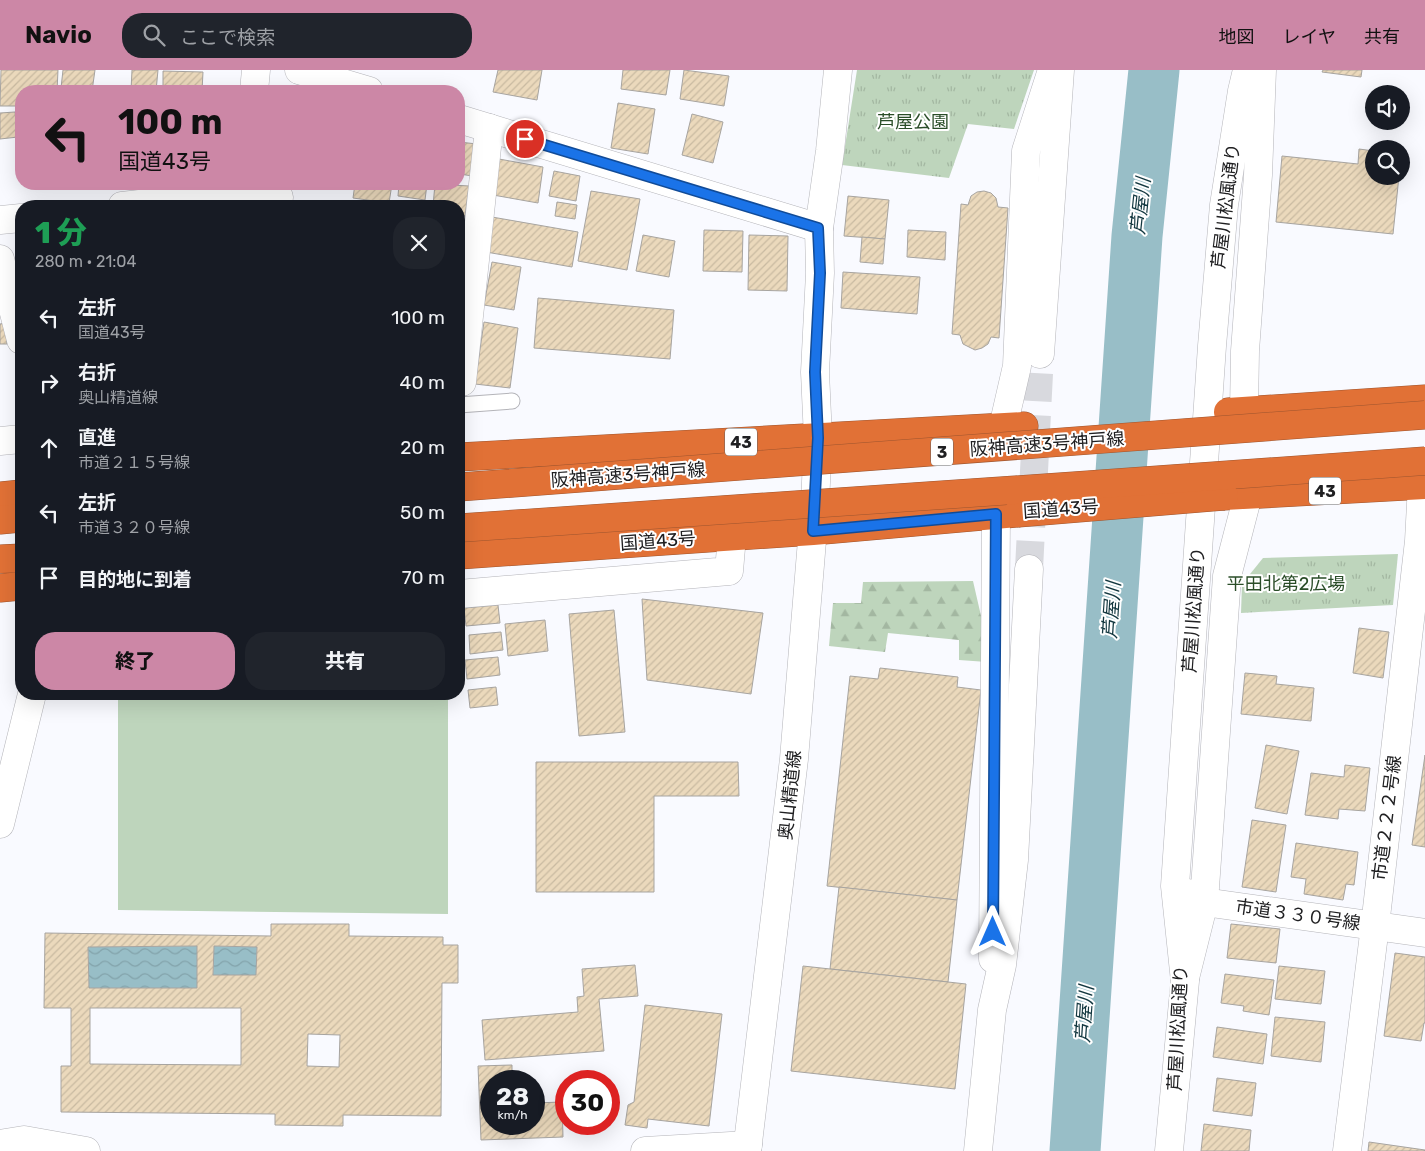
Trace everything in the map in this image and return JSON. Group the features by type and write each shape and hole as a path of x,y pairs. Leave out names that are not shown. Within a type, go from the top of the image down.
{"highway":[{"name":"43","path":"465,457 1013,427 1425,399"},
{"name":"阪神高速3号神戸線","path":"465,487 1425,415"},
{"name":"国道43号","path":"465,555 813,531 1007,513 1236,496 1424,477"},
{"path":"465,528 1088,486 1424,477"},
{"path":"0,496 15,495"},
{"path":"0,520 15,519"},
{"path":"0,559 15,558"},
{"path":"0,588 15,587"}],"street":[{"path":"255,85 256,70"},
{"path":"299,70 349,85"},
{"name":"奥山精道線","path":"748,1148 794,759 813,531 818,438 815,372 820,273 818,228 830,151 838,70"},
{"path":"1013,427 1026,151 1052,70"},
{"path":"1040,354 1060,70"},
{"name":"芦屋川松風通り","path":"1170,1151 1185,982 1175,886 1212,346 1223,214 1247,70"},
{"path":"1236,412 1245,350 1258,175 1262,70"},
{"path":"465,121 818,228"},
{"path":"465,348 489,128"},
{"path":"217,200 246,194 279,197 279,200"},
{"path":"0,220 15,219"},
{"path":"0,259 15,317"},
{"path":"0,440 15,439"},
{"name":"市道２２２号線","path":"1347,1151 1419,541 1424,477"},
{"path":"1185,982 1204,902 1227,576 1236,496"},
{"path":"978,1151 992,1010 1007,513"},
{"path":"465,593 729,571 732,536"},
{"path":"992,1010 1002,965 1014,860 1029,569"},
{"path":"0,824 31,700"},
{"name":"市道３３０号線","path":"1175,886 1204,902 1425,933"},
{"path":"0,1144 24,1140 86,1151"},
{"path":"645,1151 748,1148"}],"lane":[{"path":"465,395 512,401"}],"green space":[{"name":"芦屋公園","path":"857,70 1034,70 1014,129 968,124 949,178 842,165"},
{"name":"平田北第2広場","path":"1398,554 1393,605 1241,613 1242,584 1263,558"},
{"path":"973,581 987,642 987,662 959,660 959,640 888,633 885,652 829,646 833,603 861,603 863,582"},
{"path":"118,700 448,700 448,914 118,910"}],"water":[{"path":"197,946 197,988 89,988 88,947"},
{"path":"214,946 257,947 256,975 213,975"}],"building":[{"path":"1,70 58,70 57,85 15,85 15,106 0,106"},
{"path":"63,70 95,70 93,85 61,85"},
{"path":"132,70 158,70 157,85 131,85"},
{"path":"498,70 542,70 537,100 493,92"},
{"path":"623,70 670,70 666,95 621,89"},
{"path":"684,70 729,76 724,106 680,99"},
{"path":"1323,70 1362,70 1361,77 1322,72"},
{"path":"163,71 203,72 202,85 163,85"},
{"path":"618,103 655,109 648,154 611,148"},
{"path":"15,112 15,137 0,139 0,113"},
{"path":"692,114 723,122 713,163 682,155"},
{"path":"465,143 477,144 473,176 465,175"},
{"path":"1359,149 1365,150 1365,185 1398,185 1393,234 1276,222 1282,156 1358,164"},
{"path":"499,159 543,167 538,203 493,195"},
{"path":"554,171 580,176 576,201 549,196"},
{"path":"465,186 469,186 465,216 465,200 434,200 434,190 465,190"},
{"path":"354,190 391,190 389,200 353,198"},
{"path":"398,190 426,190 425,200 398,196"},
{"path":"591,191 640,199 627,270 578,261"},
{"path":"977,192 991,193 996,198 998,207 1008,208 999,338 991,337 988,344 975,350 963,344 960,335 952,334 961,204 968,205 971,196"},
{"path":"848,196 889,200 885,239 844,236"},
{"path":"557,202 577,205 575,219 555,216"},
{"path":"492,217 578,232 572,267 486,252"},
{"path":"704,230 743,231 742,272 703,271"},
{"path":"908,230 946,232 945,260 907,257"},
{"path":"643,235 675,241 669,277 636,271"},
{"path":"749,235 788,236 787,291 748,290"},
{"path":"862,237 885,239 883,264 860,262"},
{"path":"492,262 521,267 514,310 484,305"},
{"path":"843,272 920,277 917,314 841,308"},
{"path":"538,298 674,310 670,359 534,348"},
{"path":"484,322 518,328 510,388 475,384"},
{"path":"5,323 7,344 0,344 0,324"},
{"path":"642,599 763,613 751,694 647,680"},
{"path":"498,605 500,623 466,626 465,608"},
{"path":"614,610 625,732 579,736 569,614"},
{"path":"545,620 548,651 508,656 505,624"},
{"path":"1359,628 1389,632 1383,678 1353,673"},
{"path":"501,632 503,650 470,654 469,635"},
{"path":"498,657 500,675 467,679 465,660"},
{"path":"880,668 958,677 957,687 981,690 957,900 827,886 850,676 878,679"},
{"path":"1245,673 1277,676 1276,684 1314,688 1311,721 1241,714"},
{"path":"496,687 498,705 470,708 468,690"},
{"path":"1266,745 1299,751 1287,814 1255,808"},
{"path":"1425,755 1425,847 1412,845"},
{"path":"536,762 738,762 739,796 654,796 654,892 536,892"},
{"path":"1345,765 1370,768 1365,811 1339,809 1338,819 1305,815 1311,773 1344,777"},
{"path":"1252,820 1286,825 1276,892 1242,887"},
{"path":"1296,843 1358,852 1354,885 1346,884 1343,900 1304,894 1306,879 1291,877"},
{"path":"839,887 957,900 948,982 830,969"},
{"path":"271,924 349,924 349,936 443,937 443,945 458,945 458,983 442,983 441,1116 343,1115 343,1126 275,1125 275,1114 61,1112 61,1066 71,1066 71,1008 44,1008 45,933 271,936","holes":["197,946 197,988 89,988 88,947","214,946 257,947 256,975 213,975","90,1008 241,1008 241,1065 90,1064","308,1034 340,1035 339,1067 307,1066"]},
{"path":"1231,924 1280,929 1276,963 1227,958"},
{"path":"1395,953 1425,957 1425,1023 1421,1041 1384,1036"},
{"path":"635,965 638,996 599,999 604,1051 485,1060 482,1020 578,1012 577,997 584,996 582,969"},
{"path":"803,966 966,984 955,1089 791,1071"},
{"path":"1279,966 1325,971 1321,1004 1275,999"},
{"path":"1225,974 1274,980 1269,1015 1243,1011 1244,1006 1221,1003"},
{"path":"645,1005 722,1014 709,1126 648,1119 647,1128 625,1125 628,1105 634,1102"},
{"path":"1275,1017 1325,1022 1321,1062 1271,1056"},
{"path":"1217,1027 1267,1034 1263,1064 1213,1057"},
{"path":"512,1065 512,1070 480,1070 480,1115 478,1066"},
{"path":"1217,1078 1256,1083 1252,1116 1213,1111"},
{"path":"555,1102 555,1135 563,1135 563,1137 481,1140 481,1135 545,1135 545,1103"},
{"path":"1204,1124 1251,1130 1249,1151 1201,1151"},
{"path":"1369,1142 1425,1150 1368,1151"}],"waterway":[{"name":"芦屋川","path":"1075,1151 1137,236 1154,70"}],"tunnel":[{"path":"1029,569 1040,354"}],"route":[{"path":"525,139 818,228 820,273 815,372 818,438 813,531 996,514 993,932"}]}
